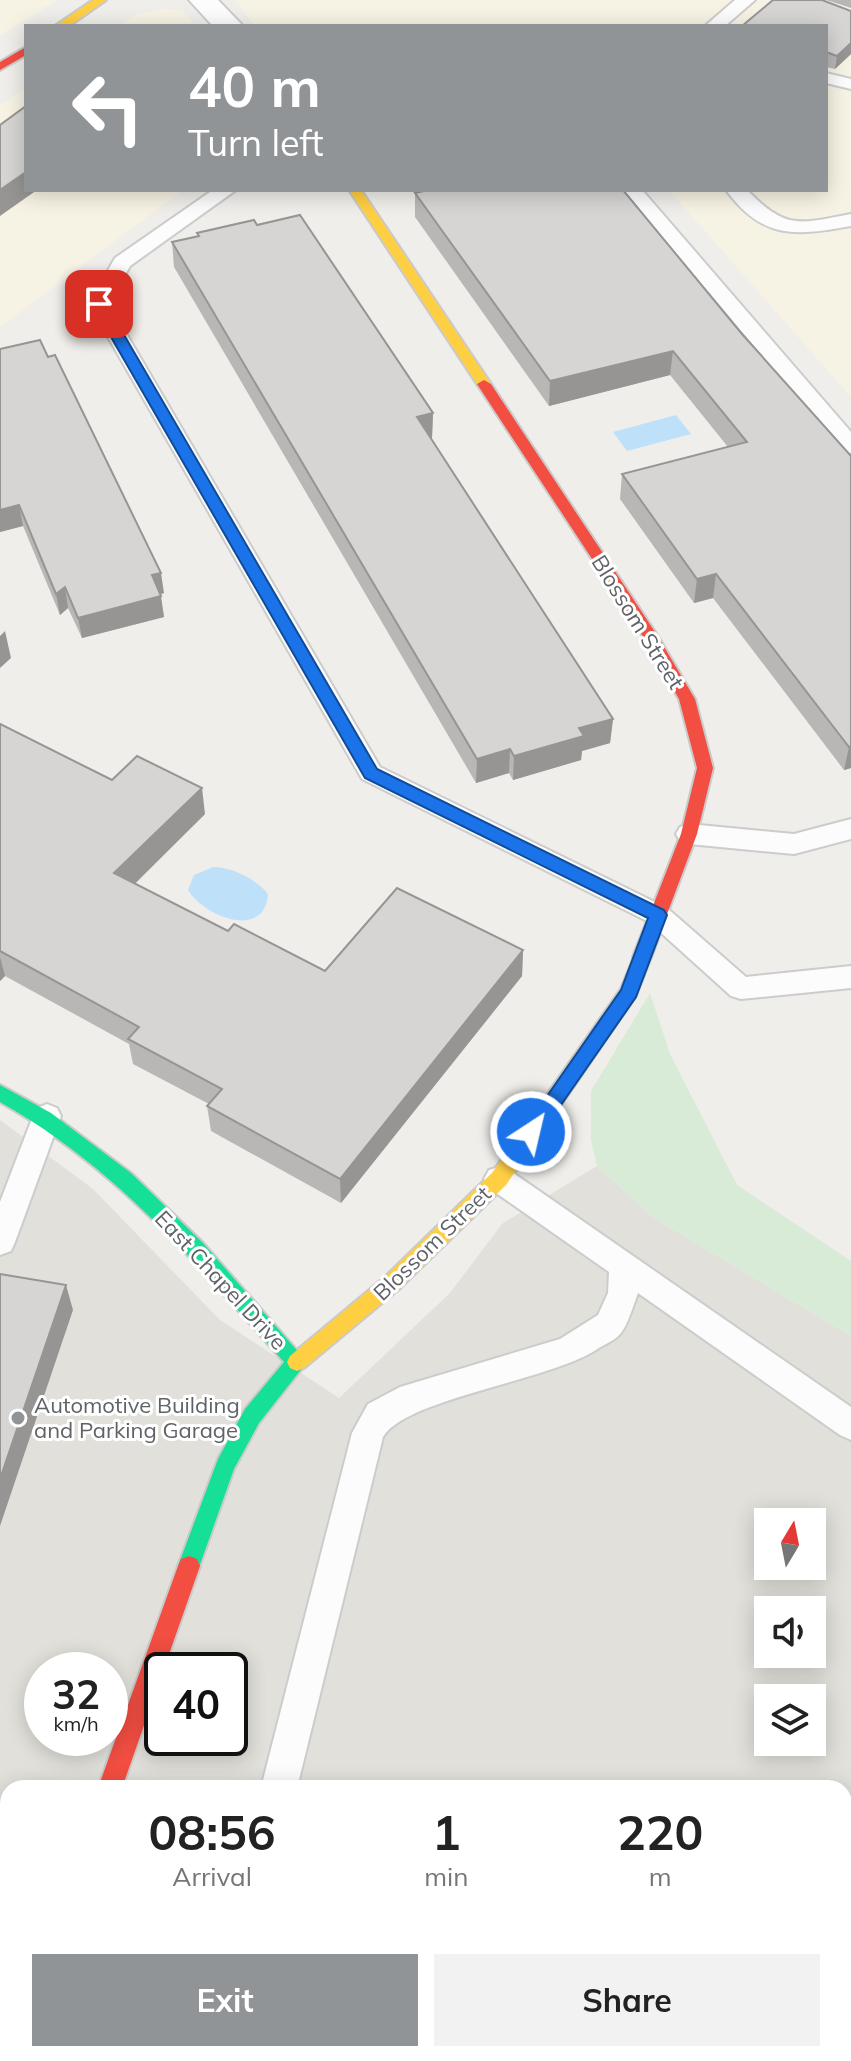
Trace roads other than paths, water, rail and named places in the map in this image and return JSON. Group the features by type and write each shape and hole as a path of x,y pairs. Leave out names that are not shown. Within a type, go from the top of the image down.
{"street":[{"path":"64,24 100,0"},
{"path":"203,0 227,24"},
{"path":"0,67 24,51"},
{"name":"Blossom Street","path":"297,1362 393,1282 499,1179 629,992 689,834 705,768 687,699 652,639 356,192"},
{"name":"East Chapel Drive","path":"0,1093 47,1116 99,1153 137,1189 297,1362 252,1416 225,1466 113,1780"}],"lane":[{"path":"716,24 746,0"},
{"path":"828,78 851,84"},
{"path":"223,192 122,262 99,304 371,773 658,915 741,988 851,977"},
{"path":"634,192 851,446"},
{"path":"738,192 764,219 790,226 803,229 851,220"},
{"path":"689,834 794,844 851,829"},
{"path":"0,1242 47,1116"},
{"path":"499,1179 851,1425"},
{"path":"281,1780 368,1433 379,1414 411,1397 536,1363 571,1349 609,1325 623,1293 624,1266"}],"water":[{"path":"676,415 691,434 627,451 613,432"},
{"path":"213,867 243,875 268,894 264,908 256,917 232,919 219,915 196,900 188,890 194,875"}],"place":[{"name":"Automotive Building and Parking Garage","path":"18,1418"}]}
